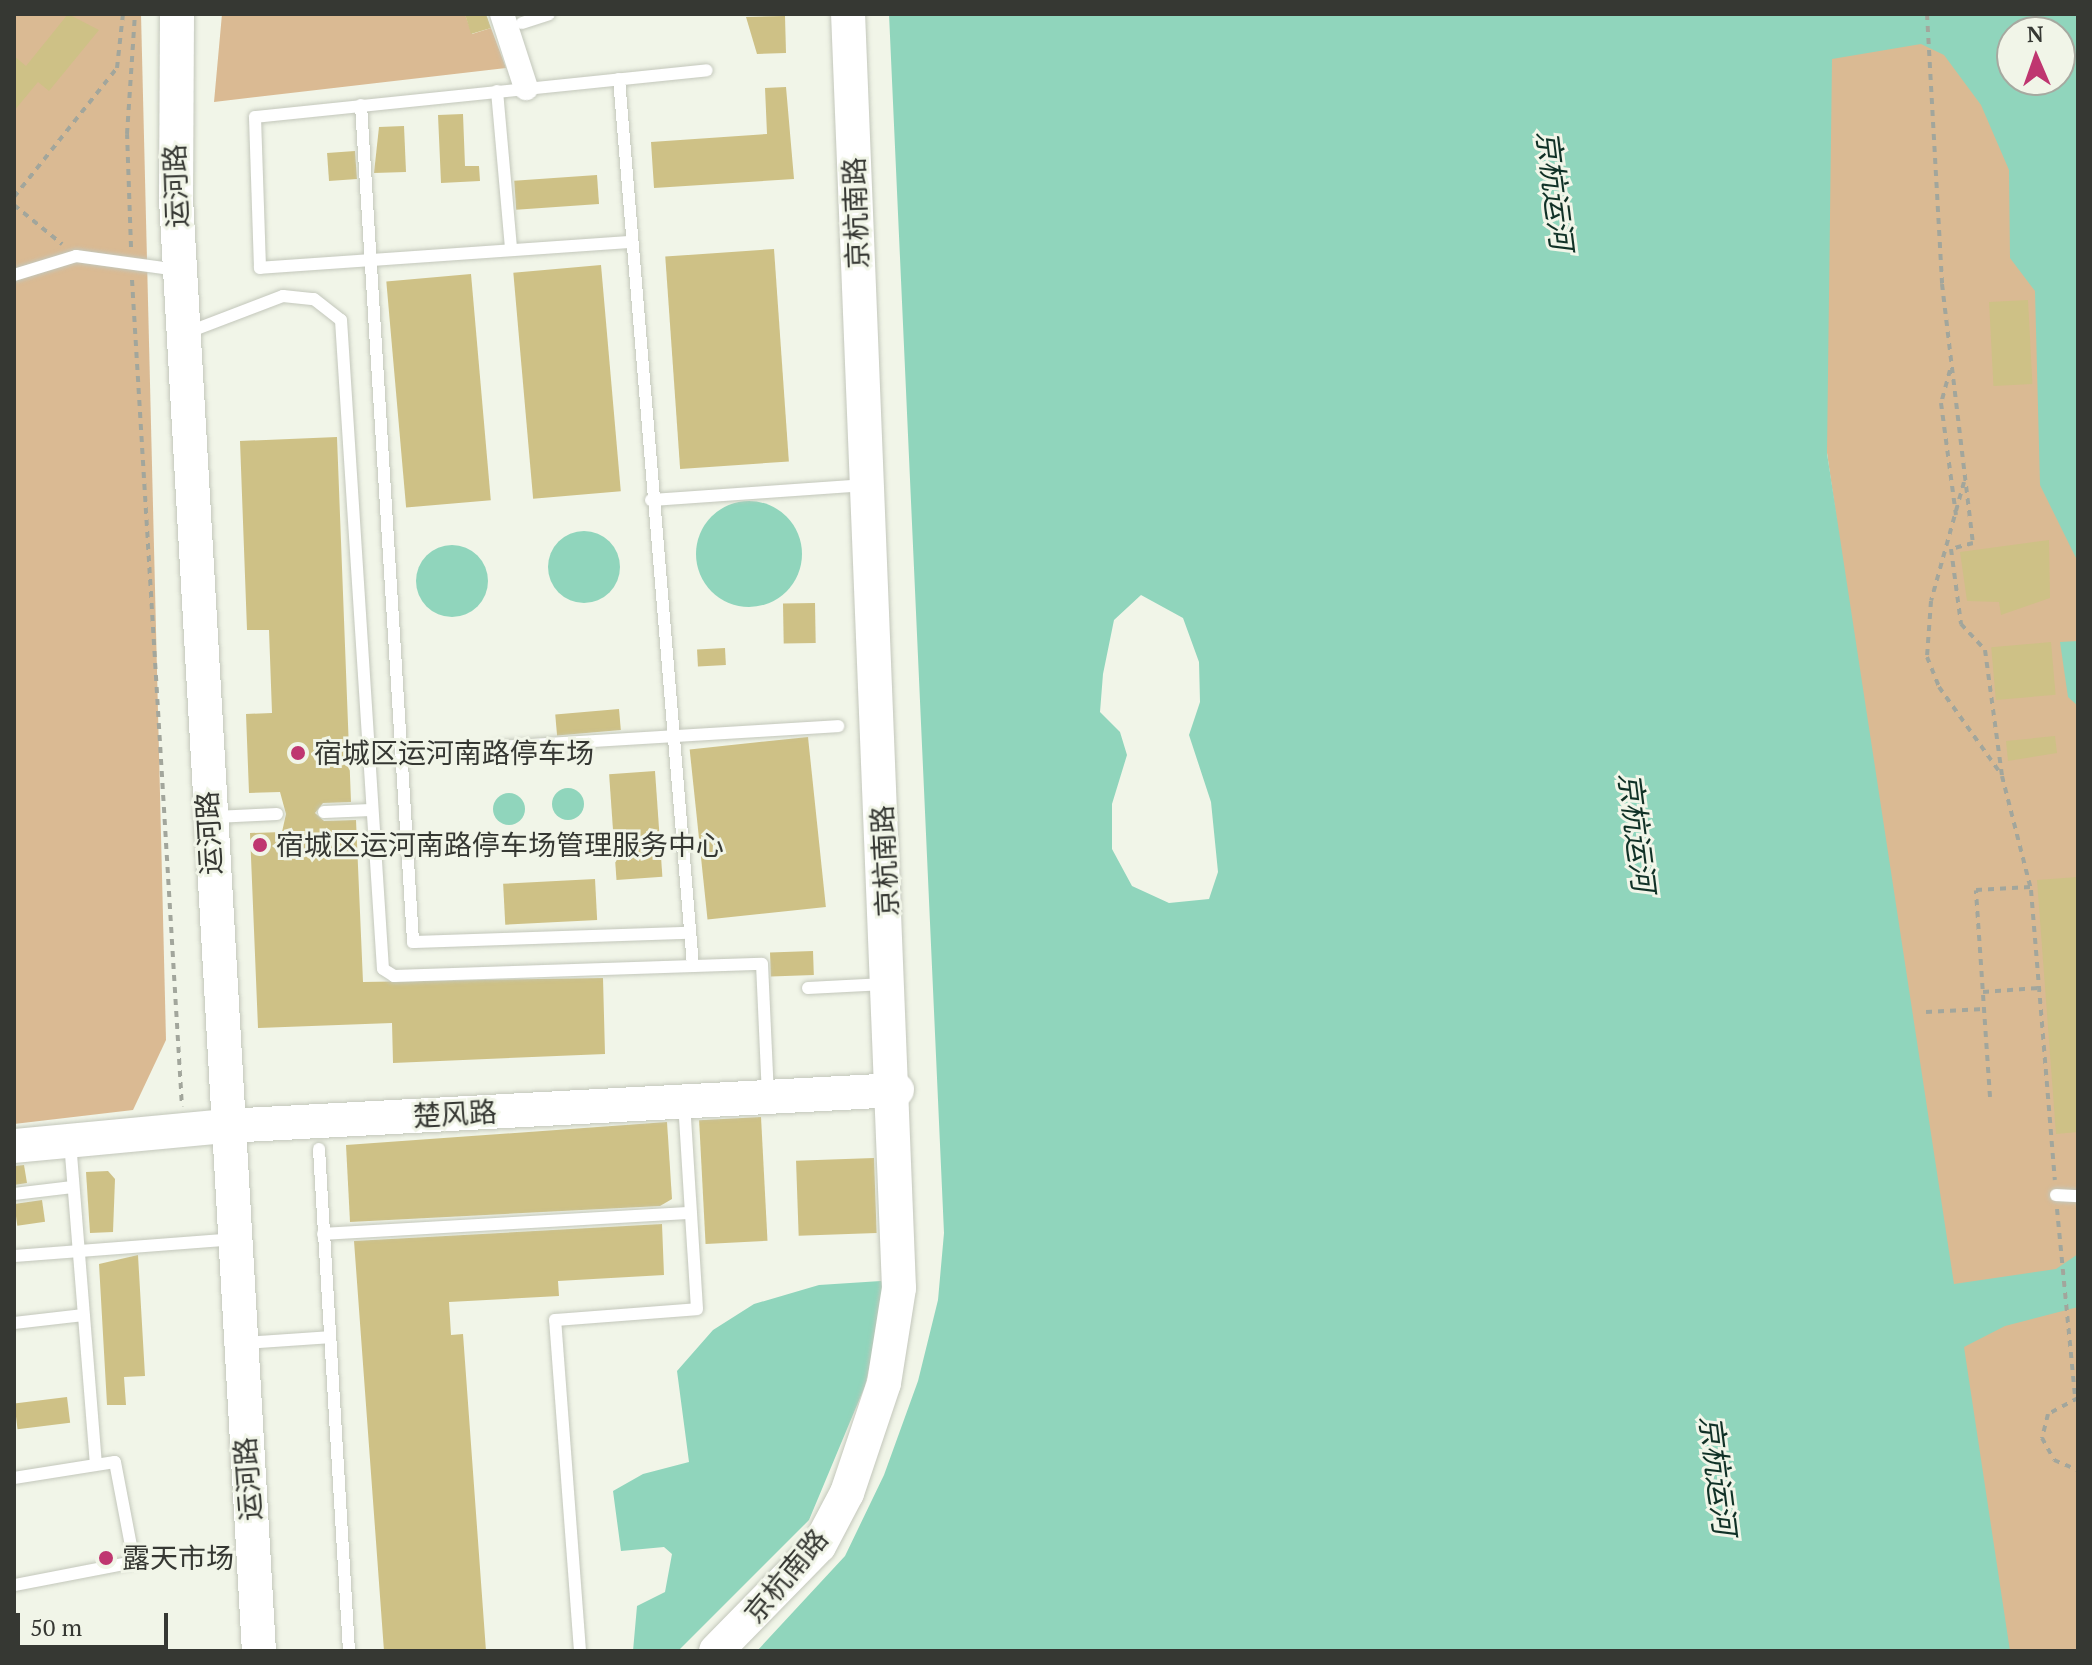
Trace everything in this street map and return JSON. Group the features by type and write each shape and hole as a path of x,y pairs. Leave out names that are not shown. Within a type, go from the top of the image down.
{"street":[{"name":"运河路","path":"177,14 171,66 179,270 208,818 259,1651"},
{"name":"京杭南路","path":"716,1651 819,1546 847,1493 884,1383 899,1288 897,1090 866,484 848,14"},
{"path":"512,18 526,88"},
{"name":"楚风路","path":"14,1146 226,1126 897,1090"}],"lane":[{"path":"512,18 549,14"},
{"path":"630,242 260,268 255,117 707,70"},
{"path":"619,79 651,500 693,966"},
{"path":"497,91 511,249"},
{"path":"361,105 413,942 690,933"},
{"path":"14,275 76,256 131,259 179,270"},
{"path":"183,334 283,296 314,299 341,320 379,955 394,976 762,964 769,1099"},
{"path":"651,500 866,484"},
{"path":"496,747 838,726"},
{"path":"324,812 371,810"},
{"path":"208,818 277,814"},
{"path":"808,988 891,984"},
{"path":"580,1651 555,1320 697,1309 684,1103"},
{"path":"70,1140 96,1462"},
{"path":"319,1149 349,1651"},
{"path":"14,1194 73,1187"},
{"path":"2056,1195 2078,1196"},
{"path":"323,1234 690,1213"},
{"path":"14,1256 233,1239"},
{"path":"14,1323 84,1315"},
{"path":"240,1343 330,1337"},
{"path":"14,1478 96,1462 119,1467 134,1562 14,1585"}],"path":[{"path":"14,197 117,68 123,14"},
{"path":"135,14 127,134 131,259 184,1129"},
{"path":"1927,14 1927,57 1952,366 1973,543 1951,549 1961,624 1985,650 2002,776 2031,887 2056,1195 2077,1397 2048,1414 2042,1438 2054,1460 2078,1470"},
{"path":"14,205 76,256"},
{"path":"1952,366 1941,403 1956,517"},
{"path":"1965,477 1931,601 1927,657 1939,687 2002,776"},
{"path":"1990,1097 1976,890 2031,887"},
{"path":"1983,992 2039,988"},
{"path":"1926,1012 1984,1009"}],"shaded area":[{"path":"14,14 141,14 166,1040 133,1110 14,1124"},
{"path":"222,14 465,14 472,34 491,28 506,68 214,102"},
{"path":"1825,14 2078,14 2078,1651 1998,1651 1827,453"}],"water":[{"name":"京杭运河","path":"889,14 2078,14 2078,562 2040,485 2035,291 2010,258 2009,170 1981,105 1944,55 1921,44 1832,59 1827,453 1954,1284 2056,1269 2078,1254 2078,1307 2005,1326 1964,1347 2010,1651 757,1651 845,1556 884,1475 918,1381 938,1300 944,1233","holes":["1141,595 1183,618 1199,662 1200,702 1189,735 1211,802 1218,872 1209,899 1169,903 1132,886 1112,849 1112,804 1127,755 1120,732 1100,712 1103,674 1114,620"]},
{"path":"749,501 769,505 786,517 798,534 802,554 798,574 786,591 769,603 749,607 729,603 712,591 700,574 696,554 700,534 712,517 729,505"},
{"path":"584,531 604,537 614,547 620,567 614,587 604,597 584,603 564,597 554,587 548,567 554,547 564,537"},
{"path":"452,545 478,555 488,581 478,607 452,617 426,607 416,581 426,555"},
{"path":"2078,641 2078,706 2068,697 2060,642"},
{"path":"568,788 579,793 584,804 579,815 568,820 557,815 552,804 557,793"},
{"path":"509,793 520,798 525,809 520,820 509,825 498,820 493,809 498,798"},
{"path":"881,1281 888,1286 865,1386 809,1520 678,1651 633,1651 637,1606 665,1592 672,1554 664,1547 621,1551 613,1491 643,1474 689,1462 677,1371 713,1330 754,1304 819,1285"}],"building":[{"path":"68,14 99,30 49,91 38,82 14,111 14,56 26,66"},
{"path":"465,14 486,14 491,28 471,34"},
{"path":"785,16 786,53 757,54 746,17"},
{"path":"786,87 794,179 654,188 651,142 767,134 765,88"},
{"path":"463,114 465,166 479,166 480,181 441,183 438,115"},
{"path":"404,126 406,172 374,173 379,127"},
{"path":"355,151 357,179 329,181 327,153"},
{"path":"597,175 599,204 516,210 514,181"},
{"path":"774,249 789,461 680,469 665,257"},
{"path":"601,265 621,491 533,499 513,273"},
{"path":"471,274 491,500 406,508 386,281"},
{"path":"2028,300 2032,384 1993,386 1989,302"},
{"name":"宿城区运河南路停车场","path":"337,437 351,802 323,803 315,813 324,821 356,820 363,982 603,978 605,1054 393,1063 392,1023 258,1028 250,833 282,832 286,814 280,792 249,793 246,714 272,713 269,630 247,630 240,441"},
{"path":"2049,540 2050,598 2001,615 1999,602 1967,601 1960,552"},
{"path":"815,603 816,643 784,644 783,604"},
{"path":"2051,642 2056,695 1996,700 1991,647"},
{"path":"725,648 726,665 698,666 697,649"},
{"path":"619,709 621,730 557,735 555,715"},
{"path":"2055,736 2057,753 2008,761 2006,741"},
{"path":"808,737 826,907 708,920 690,749"},
{"path":"655,771 662,877 617,880 609,774"},
{"path":"2078,877 2078,1132 2056,1134 2037,880"},
{"path":"595,879 597,920 505,925 503,884"},
{"path":"813,951 814,975 771,976 770,953"},
{"path":"761,1117 767,1241 706,1244 699,1120"},
{"path":"667,1122 672,1199 660,1206 350,1222 346,1145"},
{"path":"874,1158 877,1233 799,1236 796,1161"},
{"path":"24,1165 27,1183 14,1185 14,1166"},
{"path":"108,1171 115,1179 113,1232 90,1233 86,1172"},
{"path":"42,1200 45,1222 17,1226 14,1204"},
{"path":"662,1224 664,1275 558,1281 559,1296 449,1302 451,1335 463,1334 486,1651 384,1651 354,1241"},
{"path":"138,1255 145,1376 124,1377 126,1405 107,1405 99,1264"},
{"path":"67,1397 70,1423 18,1429 14,1403"}],"place":[{"name":"宿城区运河南路停车场","path":"298,753"},
{"name":"宿城区运河南路停车场管理服务中心","path":"260,845"},
{"name":"露天市场","path":"106,1558"}]}
